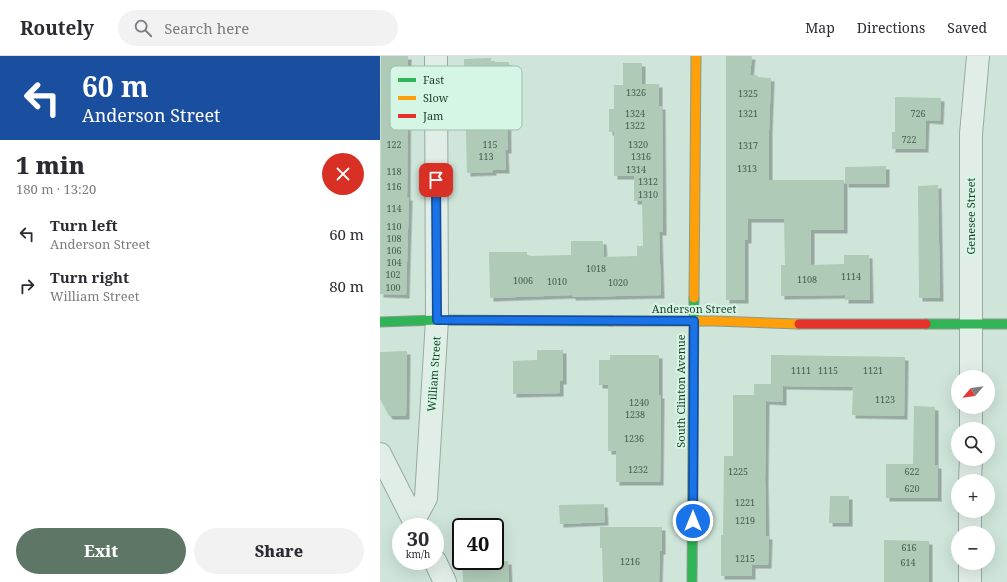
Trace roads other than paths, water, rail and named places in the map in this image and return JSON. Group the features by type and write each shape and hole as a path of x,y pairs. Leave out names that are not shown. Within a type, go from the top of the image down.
{"street":[{"name":"William Street","path":"436,56 436,66"},
{"name":"South Clinton Avenue","path":"692,582 696,56"},
{"name":"Genesee Street","path":"971,370 971,134 978,56"},
{"name":"William Street","path":"418,518 426,498 437,320 436,130"},
{"name":"Anderson Street","path":"380,322 437,320 694,321 813,324 1007,324"},
{"path":"380,454 413,518"},
{"path":"439,570 445,582"},
{"path":"970,570 970,582"}]}
